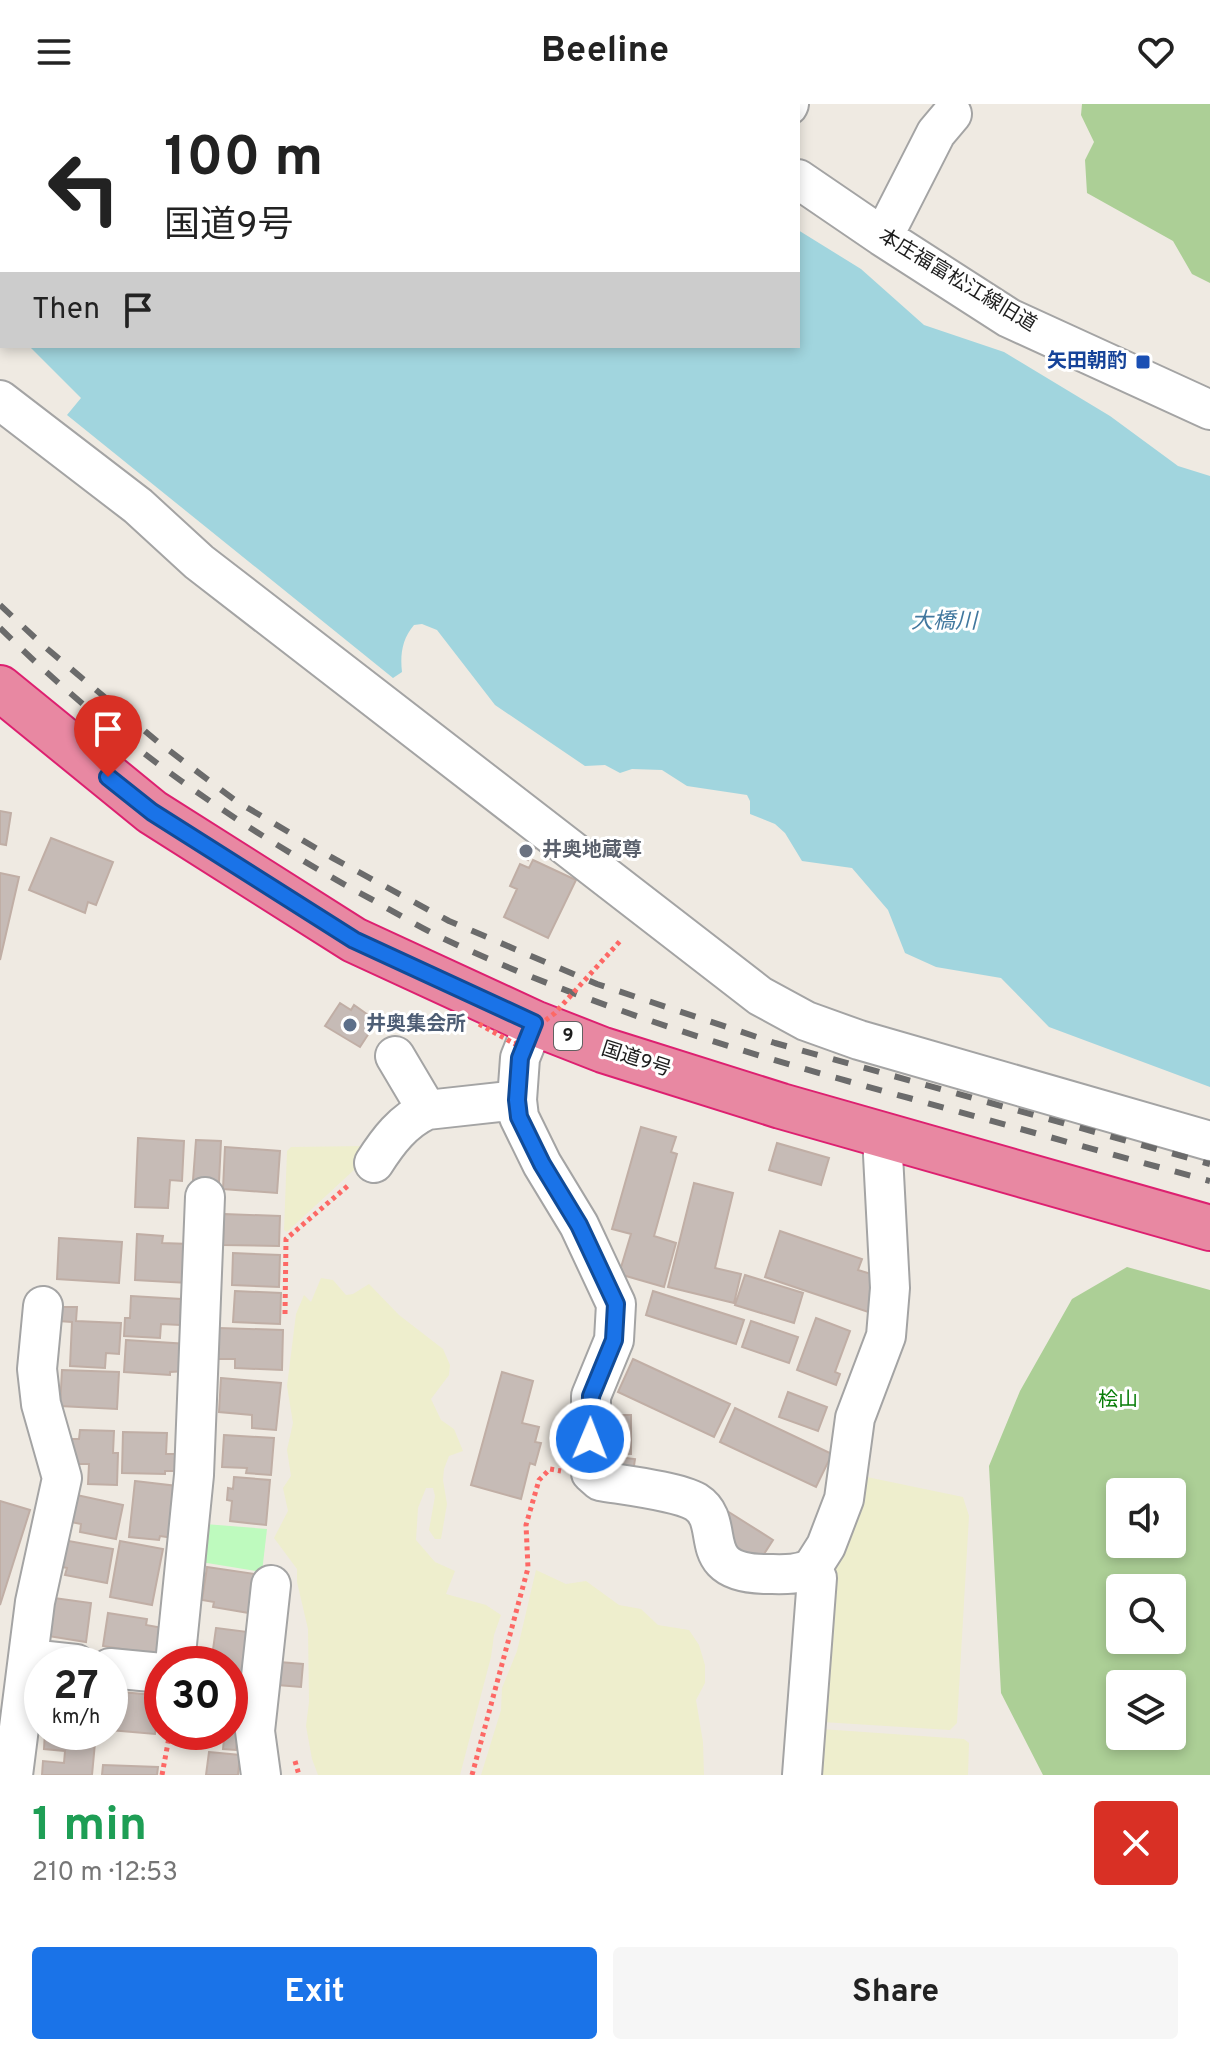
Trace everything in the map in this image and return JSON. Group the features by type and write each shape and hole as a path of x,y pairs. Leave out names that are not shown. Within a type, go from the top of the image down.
{"highway":[{"name":"国道9号","path":"0,688 152,812 354,940 534,1023 603,1050 882,1136 1210,1228"}],"street":[{"path":"883,237 936,133 952,114"},
{"name":"本庄福富松江線旧道","path":"800,180 1009,318 1210,410"},
{"path":"0,400 138,506 199,562 760,996 806,1021 859,1040 1210,1141"},
{"path":"534,1023 520,1058 519,1117 526,1136 579,1225 616,1304 614,1340 591,1396 590,1468 593,1476 600,1481 695,1502 703,1508 717,1550 732,1570 794,1575 812,1568 820,1559 844,1499 855,1418 886,1336 890,1288 882,1136"},
{"path":"395,1056 427,1110"},
{"path":"374,1163 391,1138 413,1116 427,1110 517,1100"},
{"path":"177,1646 194,1475 205,1197"},
{"path":"30,1646 35,1602 62,1478 41,1404 37,1369 43,1306"},
{"path":"802,1775 817,1578 812,1568"},
{"path":"261,1775 255,1731 271,1585"},
{"path":"13,1775 24,1695"}],"path":[{"path":"479,1024 515,1044 555,1013 621,940"},
{"path":"285,1314 286,1239 374,1163"},
{"path":"472,1775 528,1568 526,1525 539,1480 550,1469 593,1476"},
{"path":"162,1775 167,1750"}],"green space":[{"path":"1082,104 1210,104 1210,283 1192,274 1173,241 1087,193 1085,160 1094,142 1081,115"},
{"path":"367,1146 369,1156 287,1232 284,1230 287,1151 291,1147"},
{"name":"桧山","path":"1127,1267 1210,1290 1210,1775 1043,1775 1001,1693 989,1466 1020,1391 1072,1299"},
{"path":"321,1278 333,1280 346,1295 369,1284 399,1315 443,1349 450,1365 449,1375 431,1399 441,1420 454,1429 463,1451 449,1456 444,1469 447,1504 441,1539 435,1539 429,1530 435,1496 433,1488 426,1488 418,1508 416,1540 435,1562 455,1571 446,1594 486,1605 501,1615 460,1775 318,1775 312,1759 306,1726 309,1702 308,1629 297,1569 274,1538 288,1511 283,1488 291,1476 287,1450 293,1423 287,1386 296,1314 304,1295 311,1302"},
{"path":"862,1476 963,1497 969,1516 957,1723 950,1730 822,1722 825,1594"},
{"path":"205,1524 267,1529 262,1572 201,1562"},
{"path":"536,1570 566,1584 586,1581 619,1605 641,1609 658,1625 689,1630 699,1645 705,1665 705,1683 696,1700 703,1742 704,1775 481,1775 501,1710 502,1688 517,1651"},
{"path":"821,1729 964,1739 969,1743 968,1775 812,1775"}],"water":[{"name":"大橋川","path":"800,231 861,269 924,325 1004,352 1110,416 1178,466 1210,476 1210,1087 1049,1027 1001,978 936,967 905,953 888,910 852,868 802,861 785,833 775,824 750,814 747,795 687,786 662,770 632,769 620,773 605,765 585,766 495,705 437,630 422,624 414,625 403,647 402,672 393,678 67,415 81,398 31,348 800,348"}],"building":[{"path":"0,811 11,813 6,845 0,844"},
{"path":"51,838 113,862 96,905 88,902 85,913 29,890"},
{"name":"井奥地蔵尊","path":"525,843 535,848 528,860 518,854"},
{"path":"533,860 576,880 548,938 504,917 517,889 510,886 520,864 529,868"},
{"path":"0,873 19,877 0,960"},
{"name":"井奥集会所","path":"340,1003 351,1010 354,1005 371,1017 369,1021 375,1024 360,1047 325,1026"},
{"path":"641,1127 676,1137 671,1152 677,1154 654,1236 676,1243 664,1287 619,1274 631,1234 612,1229"},
{"path":"138,1138 184,1141 182,1181 170,1180 168,1208 135,1207"},
{"path":"196,1140 221,1141 219,1182 193,1180"},
{"path":"777,1143 829,1158 821,1185 769,1170"},
{"path":"225,1147 280,1151 277,1193 223,1189"},
{"path":"694,1183 733,1193 715,1268 741,1274 734,1303 668,1287"},
{"path":"224,1214 280,1216 279,1246 223,1245"},
{"path":"780,1231 862,1259 858,1270 881,1277 877,1315 765,1277"},
{"path":"137,1234 163,1236 162,1243 190,1244 188,1283 135,1280"},
{"path":"59,1238 122,1242 119,1283 57,1279"},
{"path":"233,1253 280,1255 279,1287 232,1285"},
{"path":"745,1275 803,1293 794,1323 735,1305"},
{"path":"235,1291 281,1293 280,1324 233,1322"},
{"path":"653,1291 744,1320 736,1344 646,1315"},
{"path":"131,1296 181,1299 180,1325 161,1324 160,1338 124,1336 125,1318 130,1318"},
{"path":"59,1307 77,1307 76,1321 121,1323 119,1354 106,1353 105,1368 70,1366 72,1322 59,1321"},
{"path":"816,1318 850,1331 835,1372 840,1374 836,1385 797,1370"},
{"path":"751,1321 798,1337 789,1363 742,1347"},
{"path":"219,1328 283,1330 282,1370 235,1368 235,1359 218,1359"},
{"path":"126,1340 188,1344 186,1371 170,1372 170,1375 124,1372"},
{"path":"633,1359 730,1404 714,1437 618,1392"},
{"path":"62,1370 119,1372 117,1409 60,1406"},
{"path":"502,1372 533,1381 522,1423 539,1427 535,1442 541,1443 535,1465 530,1463 521,1499 471,1485"},
{"path":"221,1378 281,1383 276,1430 252,1428 252,1415 219,1412"},
{"path":"788,1392 827,1407 818,1431 779,1417"},
{"path":"735,1408 832,1454 816,1487 720,1442"},
{"path":"603,1415 631,1415 631,1454 603,1453"},
{"path":"80,1430 114,1431 113,1453 118,1453 117,1485 88,1484 89,1464 77,1464 77,1458 65,1458 66,1439 79,1439"},
{"path":"123,1432 167,1433 166,1454 181,1454 181,1471 165,1471 165,1474 122,1473"},
{"path":"224,1435 274,1438 271,1475 246,1473 247,1468 222,1467"},
{"path":"609,1456 635,1459 632,1479 606,1476"},
{"path":"234,1477 270,1480 266,1525 230,1521 232,1501 227,1500 228,1488 233,1489"},
{"path":"135,1481 177,1486 174,1538 129,1537"},
{"path":"72,1494 123,1505 116,1539 80,1532 81,1524 66,1521"},
{"path":"0,1501 30,1510 0,1605"},
{"path":"724,1509 773,1540 757,1565 724,1543"},
{"path":"63,1540 113,1549 107,1583 65,1575 67,1568 58,1566"},
{"path":"120,1541 163,1549 152,1605 110,1597"},
{"path":"207,1567 255,1574 249,1613 213,1607 214,1602 202,1600"},
{"path":"54,1598 91,1603 86,1642 48,1636"},
{"path":"108,1613 147,1619 146,1625 163,1628 160,1646 144,1646 144,1653 128,1650 128,1646 103,1646"},
{"path":"216,1628 248,1632 246,1646 214,1646"},
{"path":"267,1661 303,1664 301,1687 265,1684"},
{"path":"128,1693 144,1694 144,1733 128,1732"},
{"path":"54,1750 94,1750 92,1775 42,1775 43,1761 64,1763 65,1751"},
{"path":"209,1752 240,1755 238,1775 206,1775"},
{"path":"103,1765 158,1767 157,1775 102,1775"}],"railway":[{"path":"0,605 158,742 236,801 449,921 597,984 775,1043 1210,1164"},
{"path":"0,628 85,706 223,810 321,871 442,938 614,1008 731,1047 1210,1181"}],"place":[{"name":"矢田朝酌","path":"1143,362"},
{"name":"井奥地蔵尊","path":"526,851"},
{"name":"井奥集会所","path":"350,1025"}],"route":[{"path":"108,777 152,812 354,940 534,1023 520,1058 519,1117 526,1136 579,1225 616,1304 614,1340 591,1396 590,1439"}]}
